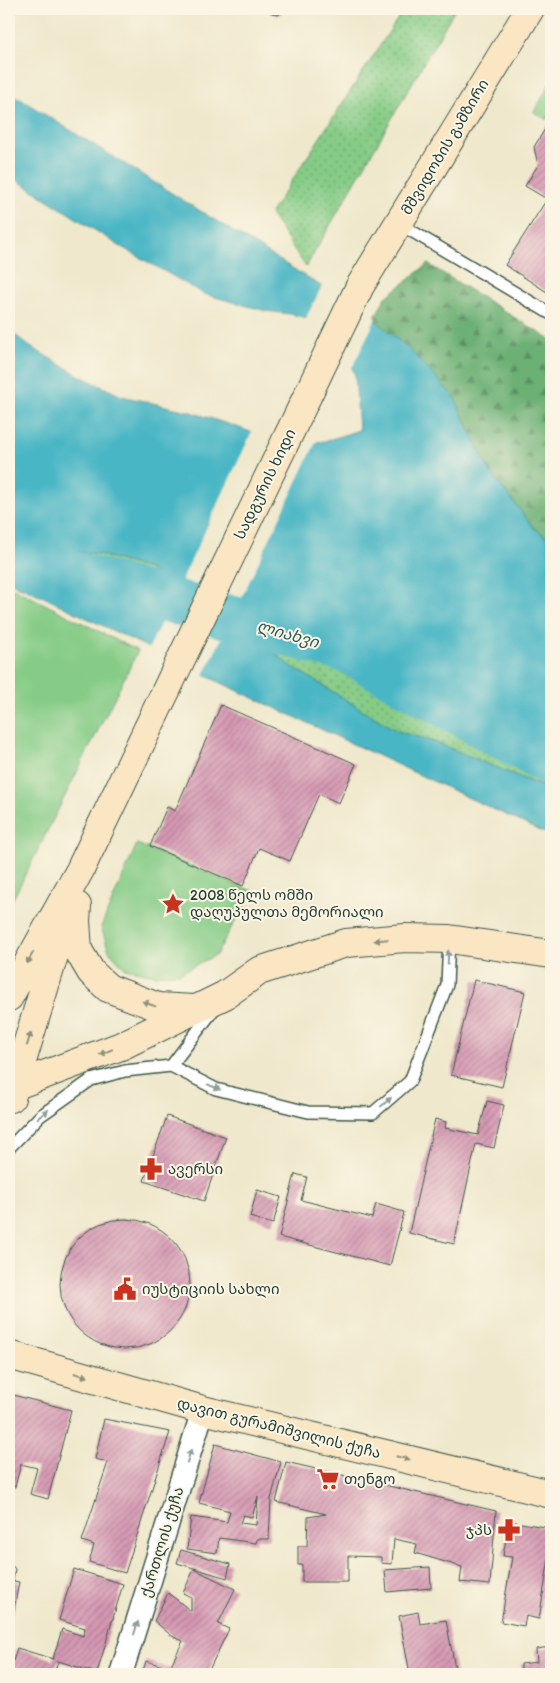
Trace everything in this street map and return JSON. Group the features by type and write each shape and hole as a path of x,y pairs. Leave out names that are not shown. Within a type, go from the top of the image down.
{"main road":[{"name":"მშვიდობის გამზირი","path":"360,286 530,9"},
{"name":"სადგურის ხიდი","path":"80,870 360,286"},
{"path":"9,997 80,870"},
{"path":"80,870 76,921 78,950 91,972 108,988 158,1007 198,1009"},
{"path":"11,1092 80,870"},
{"path":"11,1092 121,1046 198,1009 225,995 259,971 346,943 405,938 449,939 551,954"},
{"name":"დავით გურამიშვილის ქუჩა","path":"9,1348 21,1358 203,1410 551,1494"}],"street":[{"name":"ქართლის ქუჩა","path":"121,1674 203,1410"}],"lane":[{"path":"398,223 551,314"},
{"path":"9,1148 40,1116 91,1080 125,1071 170,1066 216,1089 308,1112 373,1114 410,1081 447,984 449,939"},
{"path":"170,1066 225,995"}],"green space":[{"path":"404,9 455,9 306,267 270,214"},
{"path":"551,82 551,113 547,120 534,112"},
{"path":"428,264 551,340 551,540 534,528 490,472 454,397 374,319 385,298"},
{"path":"9,537 35,545 98,554 150,569 174,586 276,609 324,630 355,654 404,675 434,682 484,720 551,737 551,790 437,743 397,731 294,668 248,633 144,604 107,597 33,568 9,545"},
{"path":"9,586 138,651 9,907"},
{"path":"137,844 252,891 216,955 180,973 154,975 125,968 109,951 101,927"}],"water":[{"path":"9,92 374,319 410,350 454,397 490,472 534,528 551,540 551,737 510,729 484,720 434,682 376,668 324,630 276,609 221,601 196,594 174,586 150,569 98,554 35,545 9,537 9,330 29,346 82,377 122,396 188,411 264,437 299,444 325,441 359,430 355,375 342,338 322,321 266,311 204,294 118,245 9,175"},
{"path":"9,545 33,568 107,597 144,604 248,633 294,668 397,731 437,743 551,790 551,836 9,582"}],"pier":[{"path":"322,286 376,318 351,370 340,340 321,324 305,320"},
{"path":"253,430 264,435 299,441 317,440 238,605 195,597 177,590"},
{"path":"168,608 228,625 203,677 148,650"}],"building":[{"path":"261,9 287,9 278,15"},
{"path":"551,119 550,294 505,265 547,199 525,186 538,165 534,147"},
{"path":"221,705 356,764 339,803 319,794 290,861 259,848 243,886 150,846 167,807 175,811"},
{"path":"474,980 525,992 502,1087 451,1075"},
{"path":"487,1101 504,1105 494,1148 476,1144 454,1244 409,1233 435,1119 446,1122 445,1128 478,1135"},
{"path":"167,1116 226,1137 204,1201 144,1181"},
{"path":"295,1174 307,1177 301,1200 372,1218 376,1204 404,1212 390,1266 279,1237"},
{"path":"257,1190 281,1197 273,1224 250,1217"},
{"name":"იუსტიციის სახლი","path":"125,1219 138,1220 150,1224 171,1238 185,1259 189,1271 189,1297 185,1309 171,1330 150,1344 138,1348 125,1349 112,1348 100,1344 79,1330 65,1309 61,1297 60,1284 61,1271 65,1259 79,1238 100,1224 112,1220"},
{"path":"9,1394 71,1410 48,1499 30,1494 37,1468 21,1464 15,1487 9,1486"},
{"path":"104,1419 170,1432 125,1573 89,1562 94,1545 82,1541 108,1462 95,1459"},
{"path":"215,1444 281,1462 271,1499 269,1539 257,1539 256,1543 219,1538 217,1553 187,1549 191,1517 227,1522 230,1511 199,1503","holes":["258,1496 256,1525 240,1523 243,1515 252,1517"]},
{"path":"286,1462 496,1511 490,1585 460,1582 462,1567 415,1553 417,1544 394,1539 392,1564 381,1563 381,1557 348,1556 348,1582 302,1582 302,1565 298,1565 298,1546 307,1546 308,1517 326,1514 276,1502"},
{"path":"509,1521 551,1528 551,1546 539,1619 526,1616 524,1626 501,1622 512,1557 503,1556"},
{"path":"181,1550 230,1564 227,1578 177,1563"},
{"path":"9,1562 15,1569 13,1581 19,1582 13,1614 9,1613"},
{"path":"430,1567 431,1588 387,1592 385,1570"},
{"path":"74,1569 123,1584 97,1673 58,1661 54,1674 48,1672 47,1674 9,1674 17,1648 53,1659 62,1629 83,1636 85,1628 59,1620"},
{"path":"194,1569 235,1589 218,1624 229,1629 207,1674 195,1674 189,1671 189,1674 142,1674 146,1661 172,1669 172,1663 183,1641 172,1636 154,1621 168,1593 191,1611 191,1597 183,1593"},
{"path":"418,1612 420,1624 446,1620 456,1674 410,1674 399,1616"},
{"path":"551,1647 551,1674 521,1674 521,1664 537,1662 536,1649"}],"waterway":[{"name":"ლიახვი","path":"9,543 69,572 348,651 551,764"}],"place":[{"name":"2008 წელს ომში დაღუპულთა მემორიალი","path":"173,904"},
{"name":"ავერსი","path":"151,1169"},
{"name":"იუსტიციის სახლი","path":"125,1289"},
{"name":"თენგო","path":"328,1479"},
{"name":"ჯპს","path":"509,1530"}]}
